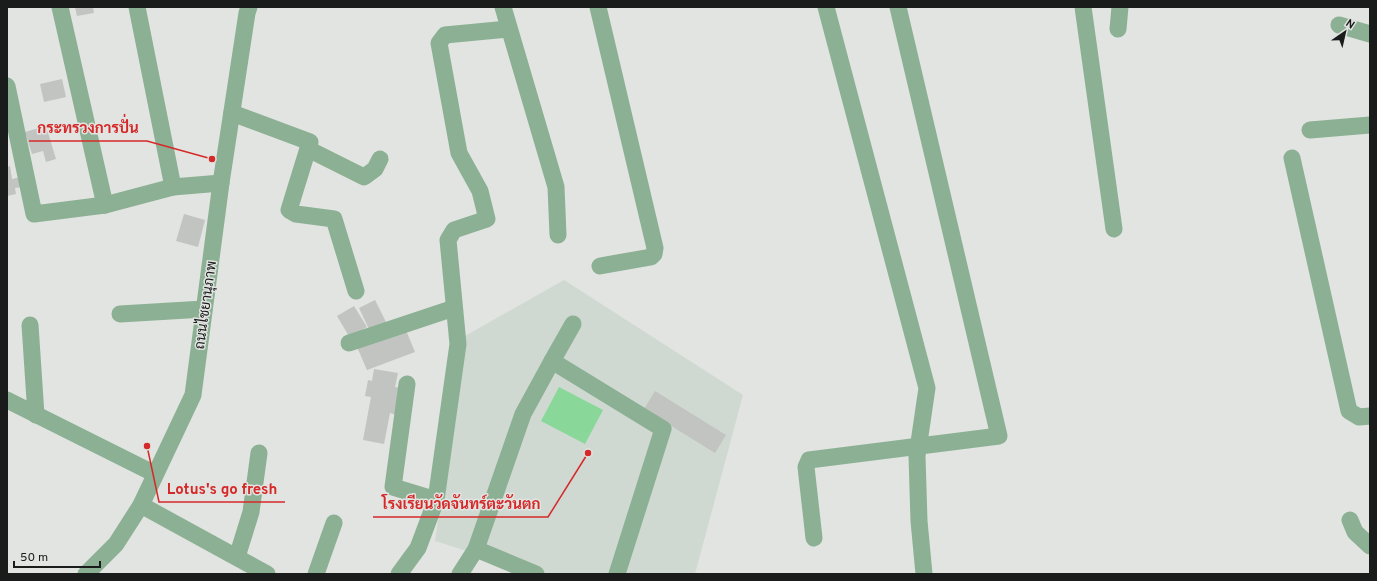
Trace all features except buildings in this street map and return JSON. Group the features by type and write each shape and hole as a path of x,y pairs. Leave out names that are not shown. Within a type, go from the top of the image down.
{"street":[{"path":"60,7 105,205"},
{"path":"137,7 173,187"},
{"name":"ถนนไชยานุภาพ","path":"86,574 116,544 141,505 193,395 221,183 249,7"},
{"path":"503,7 556,187 558,235"},
{"path":"598,7 655,248 651,257 600,266"},
{"path":"826,7 927,388 918,446 919,521 924,574"},
{"path":"814,538 806,467 810,460 999,436 898,7"},
{"path":"1083,7 1114,229"},
{"path":"1118,29 1120,7"},
{"path":"1339,25 1370,34"},
{"path":"398,574 418,548 436,500 458,344 448,240 454,230 487,219 480,191 459,153 439,43 445,35 508,28"},
{"path":"7,86 34,214 105,205 173,187 221,183"},
{"path":"232,113 310,142 289,210 296,214 334,219 356,291"},
{"path":"1310,130 1370,125"},
{"path":"308,149 364,177 375,170 380,159"},
{"path":"1292,158 1350,412 1359,417 1370,416"},
{"path":"350,344 454,308"},
{"path":"120,314 204,309"},
{"path":"460,574 476,549 523,414 574,324"},
{"path":"30,325 36,415"},
{"path":"552,361 663,429 617,574"},
{"path":"407,384 393,488 436,500"},
{"path":"7,400 155,474"},
{"path":"236,557 251,512 259,453"},
{"path":"141,505 267,574"},
{"path":"1350,520 1355,532 1370,546"},
{"path":"316,574 334,523"},
{"path":"476,549 536,574"}],"shaded area":[{"path":"564,280 743,395 695,574 521,574 483,556 435,541 465,336"}],"green space":[{"path":"559,387 603,410 585,444 541,421"}],"place":[{"name":"กระทรวงการปั่น","path":"212,159"},
{"name":"Lotus's go fresh","path":"147,446"},
{"name":"โรงเรียนวัดจันทร์ตะวันตก","path":"588,453"}]}
